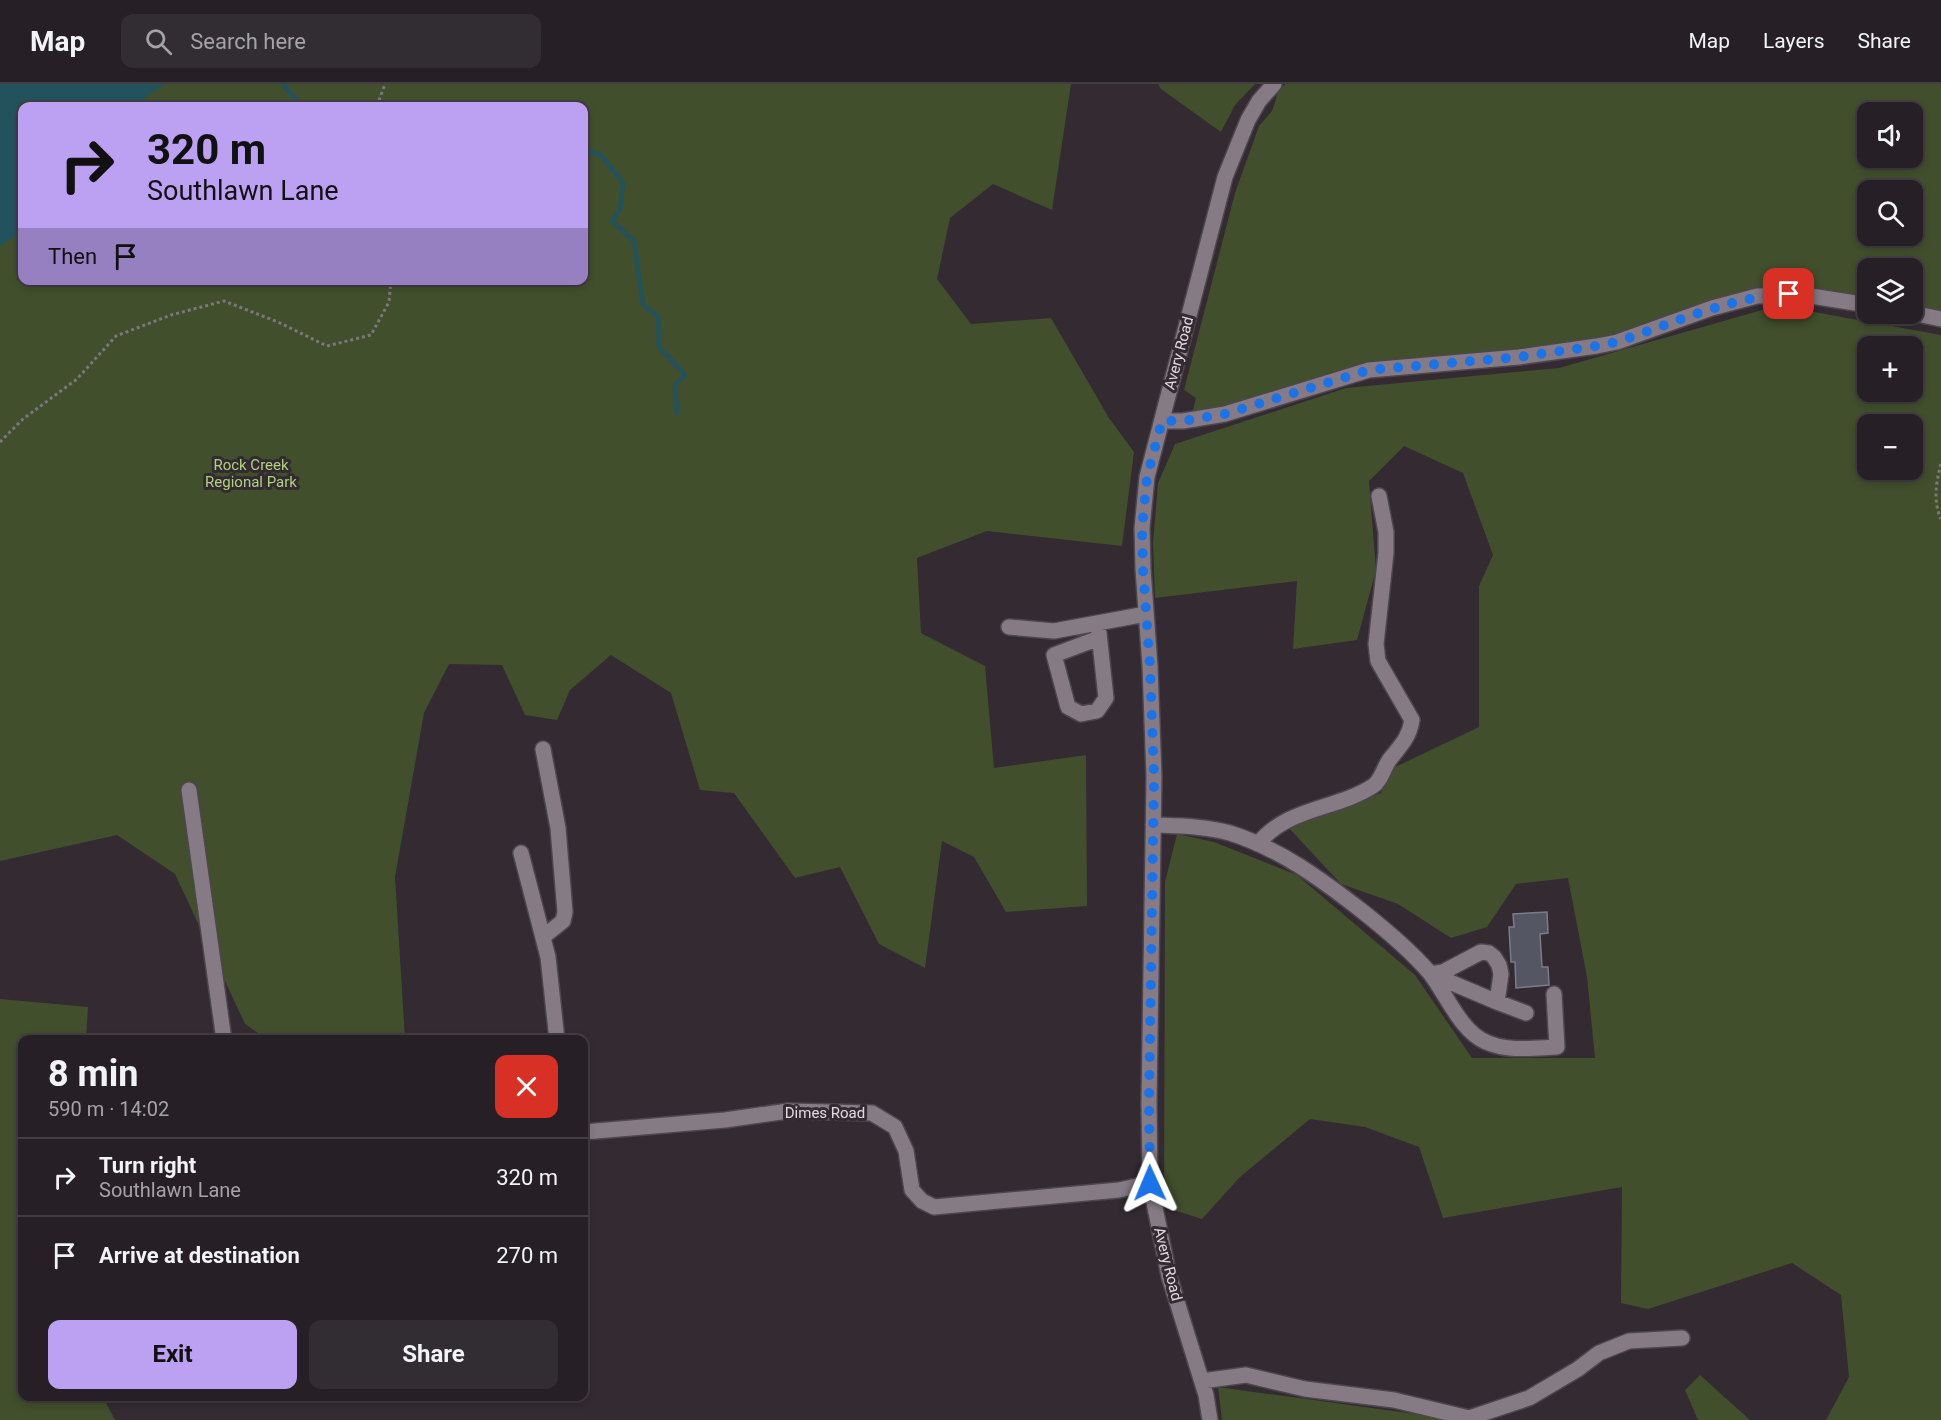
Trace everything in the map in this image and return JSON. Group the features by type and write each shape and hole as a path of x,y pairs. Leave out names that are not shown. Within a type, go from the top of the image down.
{"street":[{"name":"Avery Road","path":"1210,1420 1202,1381 1169,1276 1150,1183 1153,825 1151,699 1143,569 1143,510 1147,477 1225,177 1248,120 1259,101 1274,84"},
{"path":"1162,421 1183,421 1225,414 1369,370 1519,357 1617,342 1736,300 1757,296 1805,295 1857,303"},
{"path":"1923,315 1941,319"},
{"path":"1258,844 1269,831 1299,815 1356,795 1375,785 1387,763 1409,733 1412,720 1378,661 1376,644 1386,553 1386,532 1379,496"},
{"path":"1099,631 1106,698 1097,711 1081,714 1068,707 1054,655 1099,631 1146,614"},
{"path":"1009,627 1054,631 1099,631"},
{"path":"543,749 558,828 565,912 563,921 543,937"},
{"path":"189,790 223,1035"},
{"path":"1153,825 1200,828 1227,833 1284,855 1318,877 1402,944 1431,974 1473,1034 1485,1042 1518,1049 1557,1047 1554,994"},
{"path":"521,853 548,957 556,1035"},
{"path":"1431,974 1443,972 1481,952 1489,953 1499,965 1501,974 1497,1002"},
{"path":"1431,974 1526,1013"},
{"name":"Dimes Road","path":"588,1132 788,1112 872,1113 895,1127 906,1151 912,1190 922,1201 934,1207 1119,1191 1150,1183"},
{"path":"1202,1381 1246,1375 1305,1389 1394,1400 1469,1418 1529,1398 1578,1369 1599,1353 1629,1341 1682,1338"}],"path":[{"path":"378,102 385,84"},
{"path":"0,442 23,419 77,379 116,336 171,315 224,301 278,322 327,346 371,335 388,302 390,285"},
{"path":"1941,464 1936,501 1941,519"}],"green space":[{"name":"Rock Creek Regional Park","path":"0,84 1071,84 1052,210 993,184 950,218 937,279 971,324 1051,318 1109,418 1134,452 1122,546 987,531 917,558 921,633 985,666 994,768 1086,755 1087,906 1006,912 974,857 942,841 925,968 879,944 840,867 795,878 734,793 700,790 671,693 611,655 570,690 557,720 525,715 502,665 449,664 424,713 395,877 405,1035 261,1035 245,1024 175,874 117,835 0,861"},
{"path":"1158,84 1255,84 1235,105 1221,132 1161,89"},
{"path":"1285,84 1941,84 1941,313 1923,309 1923,258 1857,258 1857,296 1839,292 1781,288 1738,293 1710,301 1654,325 1586,343 1404,358 1359,366 1242,404 1192,414 1196,398 1184,390 1235,193 1259,126 1272,111 1278,92"},
{"path":"1762,310 1814,312 1857,320 1857,324 1880,324 1941,335 1941,1420 1826,1420 1849,1377 1841,1295 1792,1263 1648,1309 1621,1303 1622,1187 1443,1218 1419,1147 1365,1127 1310,1119 1240,1177 1202,1219 1164,1207 1165,882 1177,834 1214,842 1297,875 1415,975 1472,1058 1595,1058 1587,977 1568,878 1516,884 1487,927 1451,938 1398,904 1341,884 1287,826 1381,793 1391,769 1479,727 1479,586 1493,555 1463,473 1404,446 1369,481 1376,570 1357,640 1293,649 1297,581 1155,598 1153,543 1158,483 1175,444 1346,388 1559,368"},
{"path":"0,999 88,1007 86,1035 18,1035 18,1401 105,1401 115,1420 0,1420"},
{"path":"1700,1375 1750,1420 1698,1420 1685,1390"},
{"path":"1218,1387 1459,1420 1222,1420"}],"water":[{"path":"0,84 166,84 141,102 18,102 18,235 0,246"}],"building":[{"path":"1547,912 1548,933 1540,934 1542,967 1548,967 1549,985 1516,988 1515,962 1511,962 1509,927 1514,927 1513,914"}],"waterway":[{"path":"283,84 298,102"},
{"path":"588,151 601,155 623,183 620,209 612,221 634,241 643,305 658,316 659,347 685,375 675,385 677,413"}],"route":[{"path":"1150,1183 1154,777 1142,528 1147,477 1162,421 1183,421 1225,414 1343,376 1369,370 1519,357 1617,342 1736,300 1789,294"}]}
